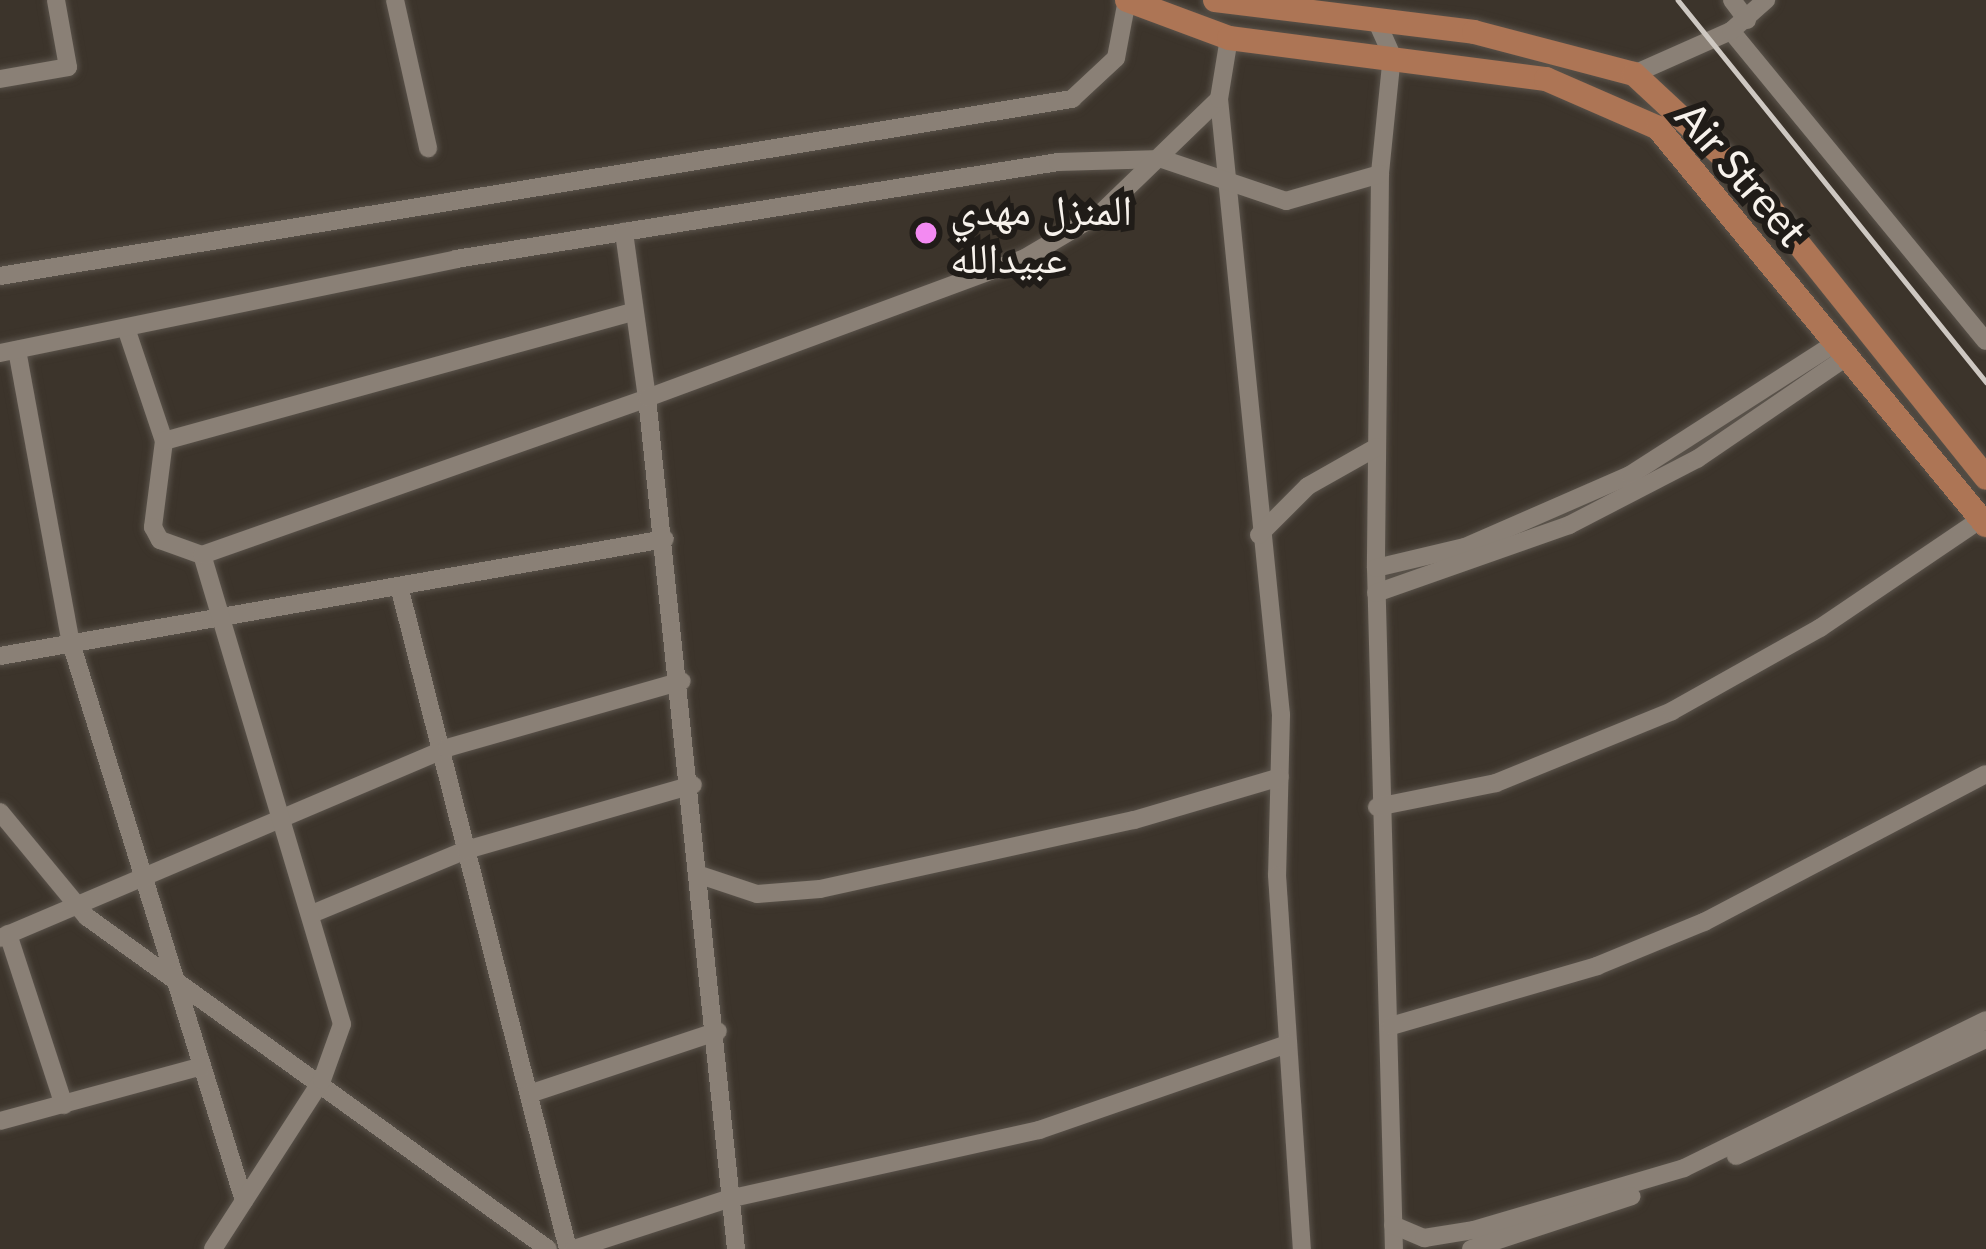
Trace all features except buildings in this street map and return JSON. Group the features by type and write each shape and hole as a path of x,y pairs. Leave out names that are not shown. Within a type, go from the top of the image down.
{"main road":[{"name":"Air Street","path":"1127,0 1229,38 1392,55 1546,79 1658,128 1984,522"},
{"name":"Air Street","path":"1215,0 1387,15 1543,44 1634,74 1746,178 1986,478"}],"street":[{"path":"0,80 68,67 56,0"},
{"path":"395,0 428,148"},
{"path":"0,276 1072,99 1117,58 1127,0"},
{"path":"1732,0 1739,25 1986,340"},
{"path":"1634,74 1739,25 1766,0"},
{"path":"1387,15 1392,55 1380,174 1377,807 1391,1026 1394,1249"},
{"path":"1229,38 1219,99 1280,777 1288,1044 1302,1249"},
{"path":"126,328 164,441 153,527 160,540 202,555 1025,258 1100,213 1162,159 1219,99"},
{"path":"244,1201 71,643 8,352 624,232 1058,162 1162,159 1286,201 1380,174"},
{"path":"624,232 630,313 647,398 682,681 736,1249"},
{"path":"164,441 630,313"},
{"path":"1376,568 1483,541 1630,476 1840,351"},
{"path":"1376,593 1474,566 1587,516 1697,459 1840,351"},
{"path":"1259,535 1308,486 1377,447"},
{"path":"1377,807 1496,783 1672,711 1820,628 1984,522"},
{"path":"0,656 665,539"},
{"path":"202,555 218,621 314,913 342,1024 322,1080 213,1249"},
{"path":"399,586 447,748 466,850 571,1249 728,1199 1040,1130 1288,1044"},
{"path":"64,1105 4,936 447,748 682,681"},
{"path":"1391,1026 1560,979 1705,922 1986,774"},
{"path":"700,875 757,894 820,889 1152,815 1280,777"},
{"path":"314,913 466,850 693,785"},
{"path":"0,812 74,904 322,1080 548,1249"},
{"path":"1393,1225 1424,1238 1474,1230 1684,1168 1986,1020"},
{"path":"529,1094 718,1030"},
{"path":"1472,1249 1814,1126 1986,1039"},
{"path":"0,1121 202,1066"}],"railway":[{"path":"1678,0 1986,382"}],"place":[{"name":"المنزل مهدي عبيدالله","path":"926,233"}]}
